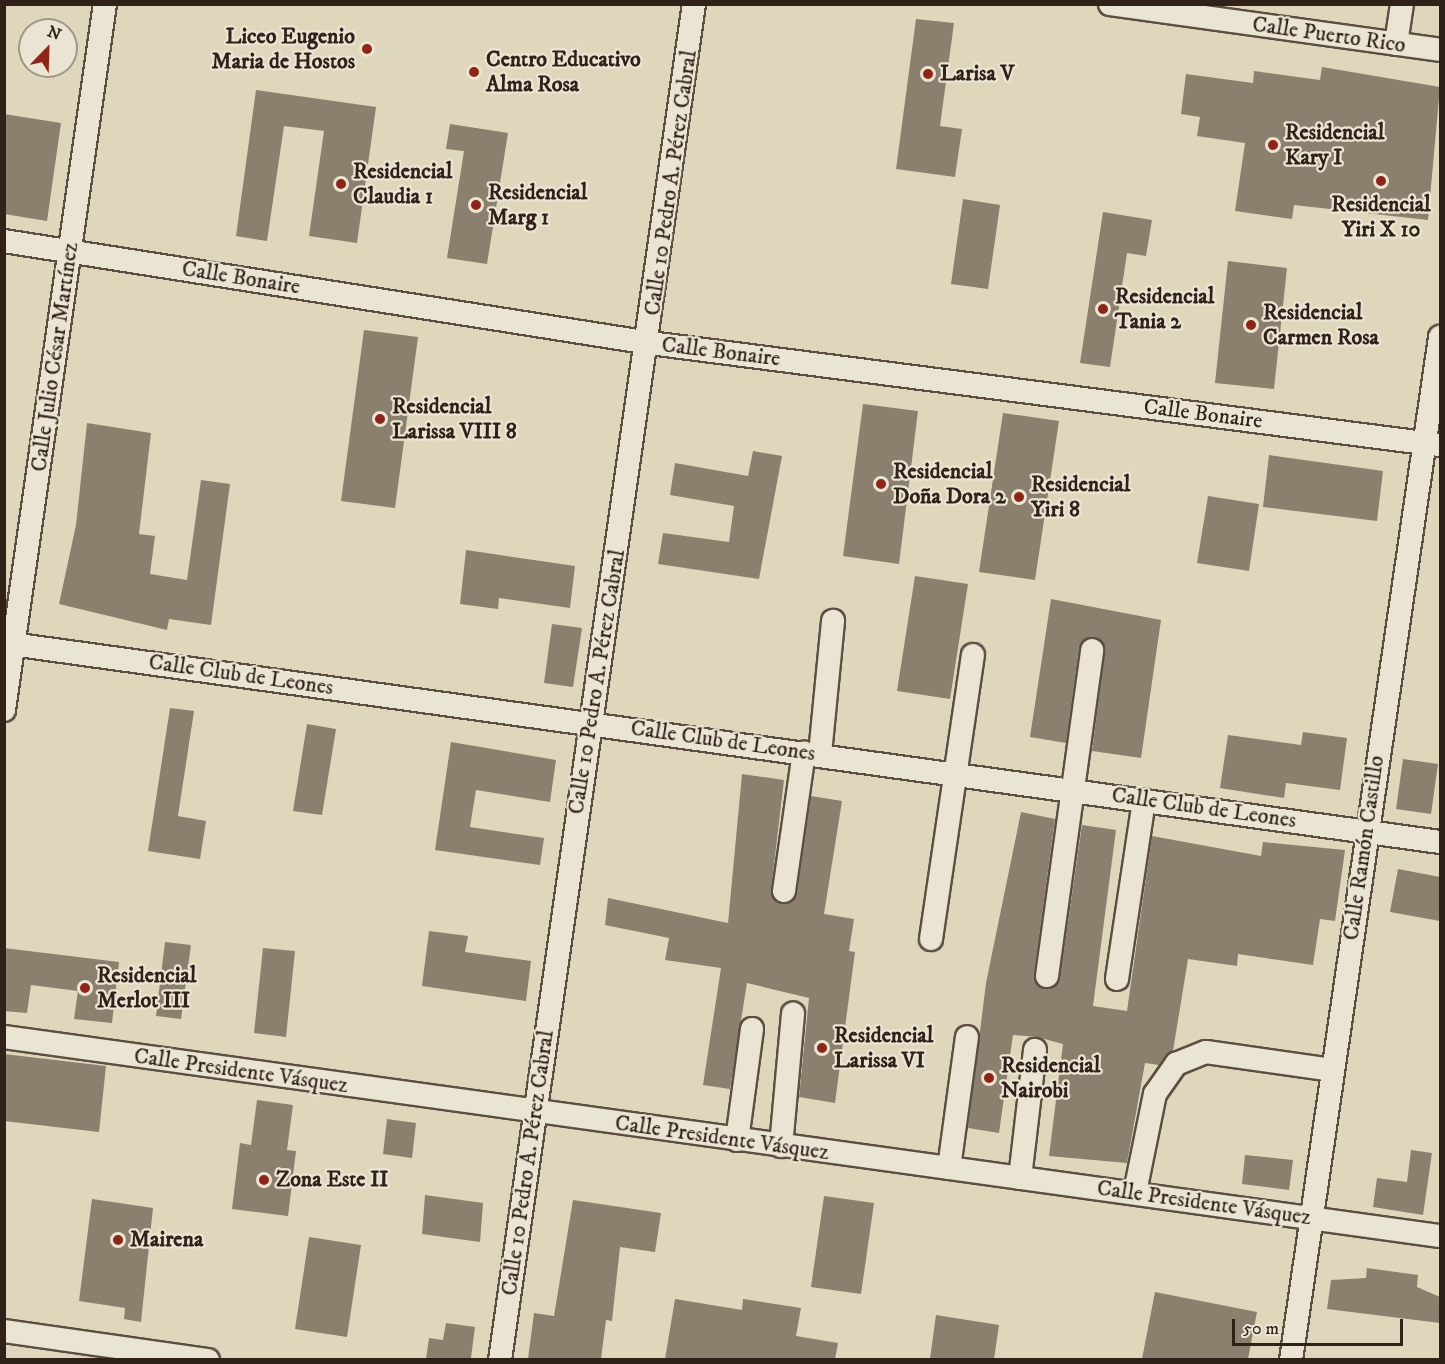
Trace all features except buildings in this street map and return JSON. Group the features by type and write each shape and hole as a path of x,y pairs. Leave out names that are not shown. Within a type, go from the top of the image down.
{"street":[{"name":"Calle Julio César Martínez","path":"4,710 9,644 70,251 105,4"},
{"name":"Calle 10 Pedro A. Pérez Cabral","path":"500,1359 590,722 650,343 694,4"},
{"name":"Calle Puerto Rico","path":"1110,4 1440,50"},
{"path":"1396,44 1402,4"},
{"name":"Calle Bonaire","path":"4,241 650,343 1433,444"},
{"name":"Calle Ramón Castillo","path":"1291,1359 1366,831 1433,444 1440,337"},
{"path":"784,891 812,753 833,621"},
{"name":"Calle Club de Leones","path":"9,644 590,722 1440,842"},
{"path":"1047,976 1076,790 1092,650"},
{"path":"931,939 973,655"},
{"path":"1117,979 1144,800"},
{"path":"781,1146 793,1014"},
{"path":"737,1140 752,1029"},
{"name":"Calle Presidente Vásquez","path":"4,1037 535,1113 1136,1192 1440,1236"},
{"path":"949,1168 967,1038"},
{"path":"1020,1178 1035,1050"},
{"path":"1136,1192 1155,1094 1176,1064 1206,1052 1332,1070"},
{"path":"4,1331 208,1359"}],"place":[{"name":"Liceo Eugenio Maria de Hostos","path":"367,49"},
{"name":"Centro Educativo Alma Rosa","path":"474,72"},
{"name":"Larisa V","path":"928,74"},
{"name":"Residencial Kary I","path":"1273,145"},
{"name":"Residencial Yiri X 10","path":"1381,181"},
{"name":"Residencial Claudia 1","path":"341,184"},
{"name":"Residencial Marg 1","path":"476,205"},
{"name":"Residencial Tania 2","path":"1103,309"},
{"name":"Residencial Carmen Rosa","path":"1251,325"},
{"name":"Residencial Larissa VIII 8","path":"380,419"},
{"name":"Residencial Doña Dora 2","path":"881,484"},
{"name":"Residencial Yiri 8","path":"1019,497"},
{"name":"Residencial Merlot III","path":"85,988"},
{"name":"Residencial Larissa VI","path":"822,1048"},
{"name":"Residencial Nairobi","path":"989,1078"},
{"name":"Zona Este II","path":"264,1180"},
{"name":"Mairena","path":"118,1240"}]}
